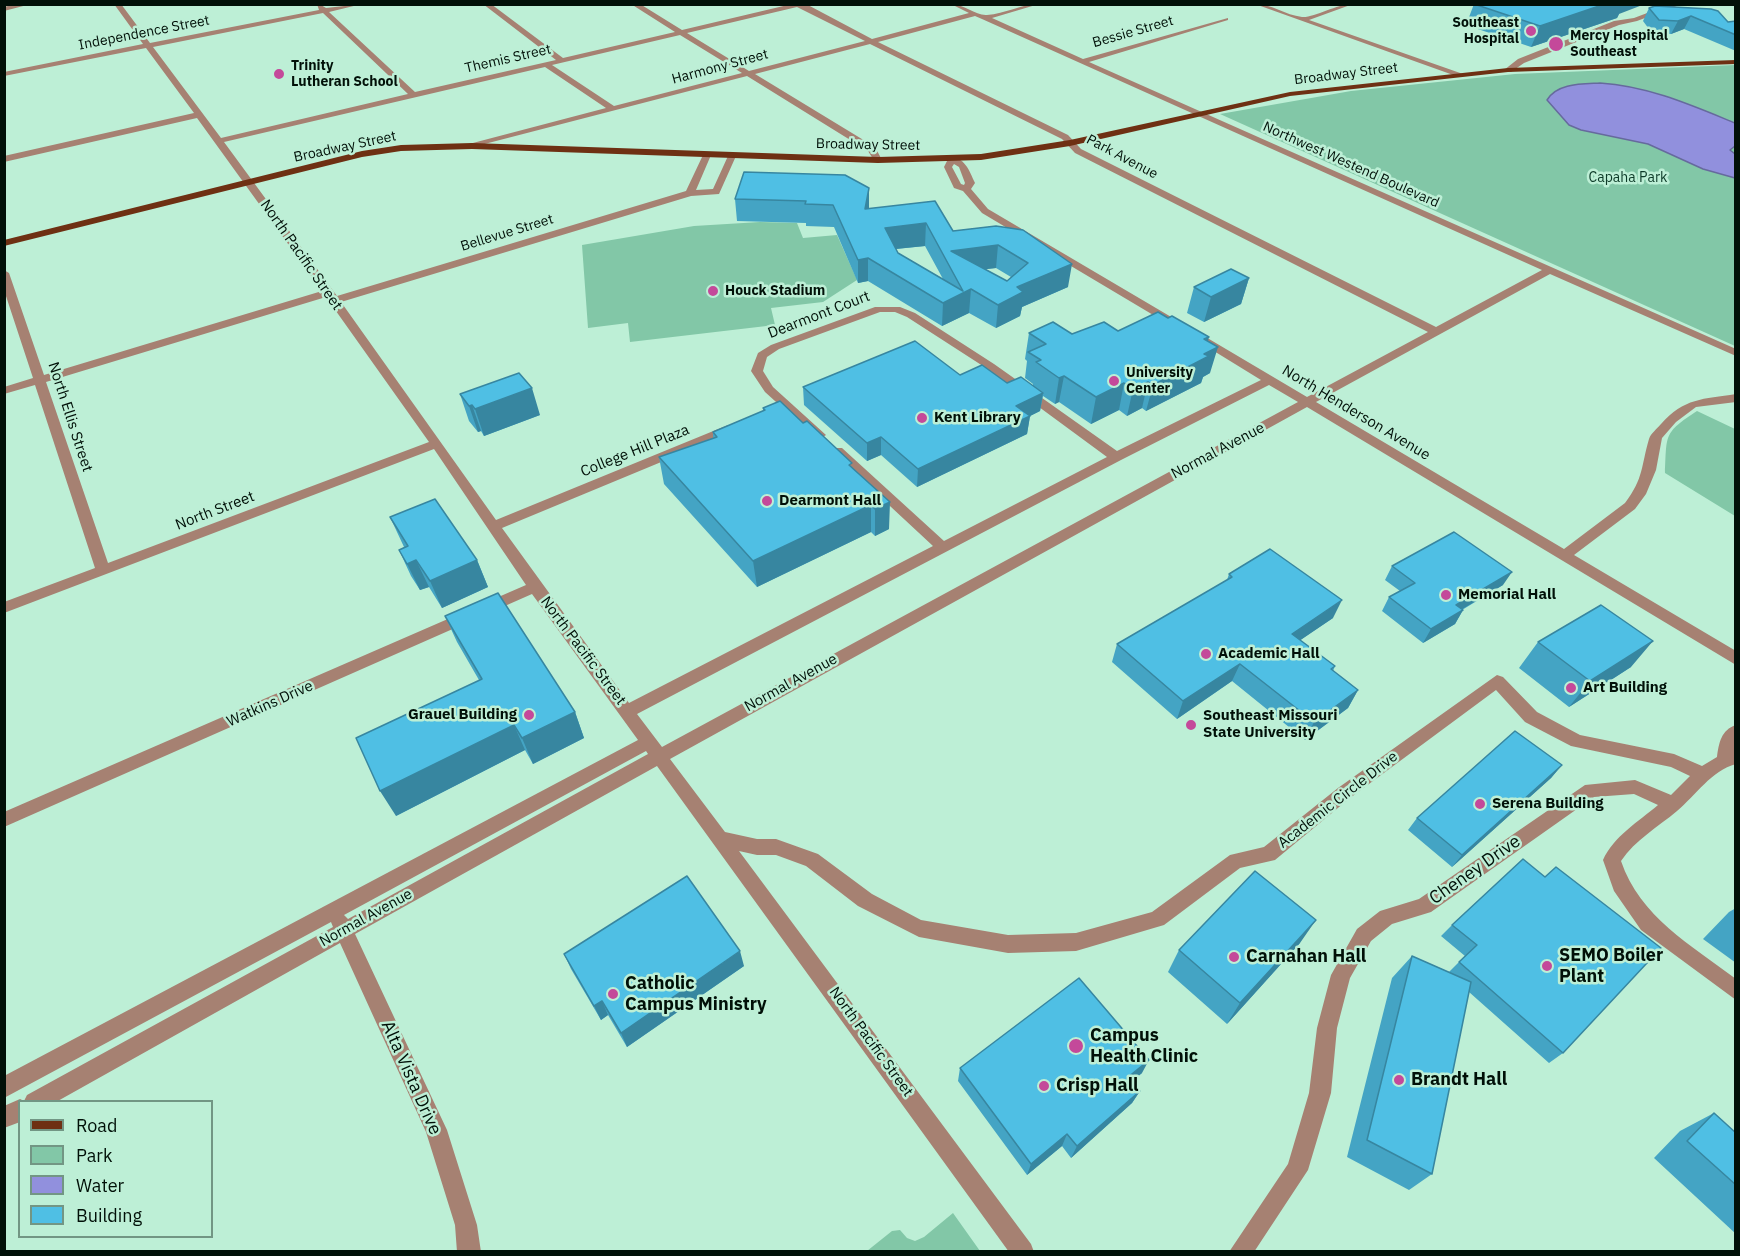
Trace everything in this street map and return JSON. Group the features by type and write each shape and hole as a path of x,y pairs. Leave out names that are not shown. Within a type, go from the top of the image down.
{"main road":[{"name":"Broadway Street","path":"4,243 362,154 401,148 472,146 878,160 952,159 1008,154 1290,94 1508,69 1736,62"}],"street":[{"path":"4,9 28,4"},
{"name":"North Pacific Street","path":"117,4 249,182 535,587 1023,1251"},
{"path":"317,4 413,95"},
{"name":"Independence Street","path":"4,74 360,4"},
{"path":"486,4 561,60"},
{"path":"634,4 872,149 878,160"},
{"name":"Northwest Westend Boulevard","path":"954,4 1736,352"},
{"name":"Harmony Street","path":"472,146 871,41 1036,4"},
{"path":"1258,4 1459,74"},
{"path":"1301,20 1350,4"},
{"path":"1508,69 1521,61 1617,23 1635,20 1679,4"},
{"name":"Themis Street","path":"218,141 800,5"},
{"name":"Park Avenue","path":"800,5 1065,137 1078,151 1437,332"},
{"name":"Bessie Street","path":"1083,61 1226,19"},
{"path":"546,64 612,109"},
{"path":"4,159 198,115"},
{"path":"690,193 707,155"},
{"name":"Bellevue Street","path":"4,391 690,193 716,192 732,156"},
{"name":"North Henderson Avenue","path":"952,159 948,166 957,186 966,189 985,211 1736,659"},
{"name":"Normal Avenue","path":"4,1088 335,911 655,748 1306,403 1550,270"},
{"name":"North Ellis Street","path":"4,273 103,571"},
{"name":"Dearmont Court","path":"942,547 783,407 757,371 762,355 776,347 879,309 896,309 911,315 990,366 1116,457"},
{"path":"628,711 1269,380"},
{"path":"1564,556 1630,506 1639,494 1650,470 1656,437 1672,419 1693,404 1736,398"},
{"name":"College Hill Plaza","path":"494,526 745,423"},
{"name":"North Street","path":"4,608 436,444"},
{"name":"Watkins Drive","path":"4,820 535,587"},
{"name":"Academic Circle Drive","path":"721,839 757,848 776,847 813,860 865,900 919,928 1008,945 1076,942 1157,919 1236,861 1269,854 1344,794 1497,681 1531,717 1577,741 1674,761 1704,774"},
{"path":"1736,731 1727,741 1730,758 1704,774 1673,804 1622,845 1612,860 1620,885 1647,924 1736,991"},
{"name":"Normal Avenue","path":"36,1100 344,930 655,748"},
{"name":"Cheney Drive","path":"1240,1251 1296,1170 1320,1093 1327,1029 1341,975 1364,935 1387,916 1424,906 1591,790 1635,787 1673,804"},
{"name":"Alta Vista Drive","path":"335,911 436,1130 466,1225 468,1251"},
{"path":"4,1118 18,1111"}],"green space":[{"name":"Capaha Park","path":"1735,65 1735,346 1220,114 1351,91 1515,74"},
{"name":"Houck Stadium","path":"760,222 797,223 803,238 837,235 857,280 823,302 771,308 775,325 630,342 628,323 588,328 582,245 694,226"},
{"path":"1697,411 1735,429 1735,516 1665,473 1667,442 1672,430"},
{"path":"953,1213 980,1251 867,1251 892,1231 900,1230 907,1238 915,1241 924,1237"}],"water":[{"path":"1600,83 1652,92 1735,123 1735,146 1730,150 1735,154 1735,178 1703,169 1648,144 1581,130 1569,125 1547,100 1551,94 1563,87"}],"building":[{"path":"1474,4 1605,4 1540,26"},
{"path":"1655,6 1718,11 1728,22 1736,21 1736,35 1691,16 1678,21 1659,20 1649,8"},
{"path":"744,172 845,175 869,188 865,209 935,201 953,231 996,226 1023,230 1072,264 1017,287 1023,292 998,305 971,289 943,303 868,258 858,260 833,205 805,204 806,201 735,199","holes":["926,223 963,291 898,253 885,228","998,245 1028,263 1007,281 951,251"]},
{"path":"1231,269 1249,278 1211,297 1194,287"},
{"path":"1158,312 1168,318 1172,316 1209,337 1204,339 1218,347 1204,354 1209,356 1153,385 1148,382 1133,389 1124,383 1096,397 1064,376 1059,378 1036,362 1041,360 1028,352 1046,344 1029,333 1053,322 1072,334 1104,322 1118,331"},
{"name":"Kent Library","path":"915,341 960,375 982,365 1007,383 1021,377 1043,393 1016,406 1030,416 918,469 881,437 867,443 803,387"},
{"path":"519,373 532,388 475,409 472,405 469,406 460,394"},
{"name":"Dearmont Hall","path":"780,401 803,423 807,421 852,463 849,465 890,502 875,509 871,505 753,561 659,457 717,437 713,432 765,410 763,408"},
{"path":"435,499 477,560 430,581 416,560 407,564 399,550 408,546 390,517"},
{"name":"Memorial Hall","path":"1454,532 1512,572 1456,605 1463,610 1431,629 1389,597 1415,583 1392,566"},
{"name":"Academic Hall","path":"1270,549 1342,600 1292,634 1335,666 1331,669 1358,690 1314,722 1240,664 1183,701 1117,644 1232,577 1229,574"},
{"name":"Grauel Building","path":"498,593 575,712 522,738 514,725 380,791 356,738 482,679 445,616"},
{"path":"1601,605 1653,641 1590,681 1538,642"},
{"name":"Serena Building","path":"1515,731 1562,765 1462,855 1417,818"},
{"name":"SEMO Boiler Plant","path":"1523,859 1545,877 1556,867 1661,948 1563,1053 1459,962 1477,945 1452,925"},
{"name":"Carnahan Hall","path":"1255,871 1316,920 1240,1003 1179,950"},
{"name":"Catholic Campus Ministry","path":"687,876 740,951 621,1033 602,1001 594,1006 564,954"},
{"name":"Brandt Hall","path":"1412,956 1471,982 1432,1174 1367,1140"},
{"name":"Crisp Hall","path":"1079,978 1149,1060 1127,1078 1140,1091 1077,1146 1067,1134 1031,1164 960,1068"},
{"path":"1714,1113 1736,1133 1736,1185 1687,1141"}],"place":[{"name":"Southeast Hospital","path":"1531,31"},
{"name":"Mercy Hospital Southeast","path":"1556,44"},
{"name":"Trinity Lutheran School","path":"279,74"},
{"name":"Houck Stadium","path":"713,291"},
{"name":"University Center","path":"1114,381"},
{"name":"Kent Library","path":"922,418"},
{"name":"Dearmont Hall","path":"767,501"},
{"name":"Memorial Hall","path":"1446,595"},
{"name":"Academic Hall","path":"1206,654"},
{"name":"Art Building","path":"1571,688"},
{"name":"Grauel Building","path":"529,715"},
{"name":"Southeast Missouri State University","path":"1191,725"},
{"name":"Serena Building","path":"1480,804"},
{"name":"Carnahan Hall","path":"1234,957"},
{"name":"SEMO Boiler Plant","path":"1547,966"},
{"name":"Catholic Campus Ministry","path":"613,994"},
{"name":"Campus Health Clinic","path":"1076,1046"},
{"name":"Brandt Hall","path":"1399,1080"},
{"name":"Crisp Hall","path":"1044,1086"}]}
